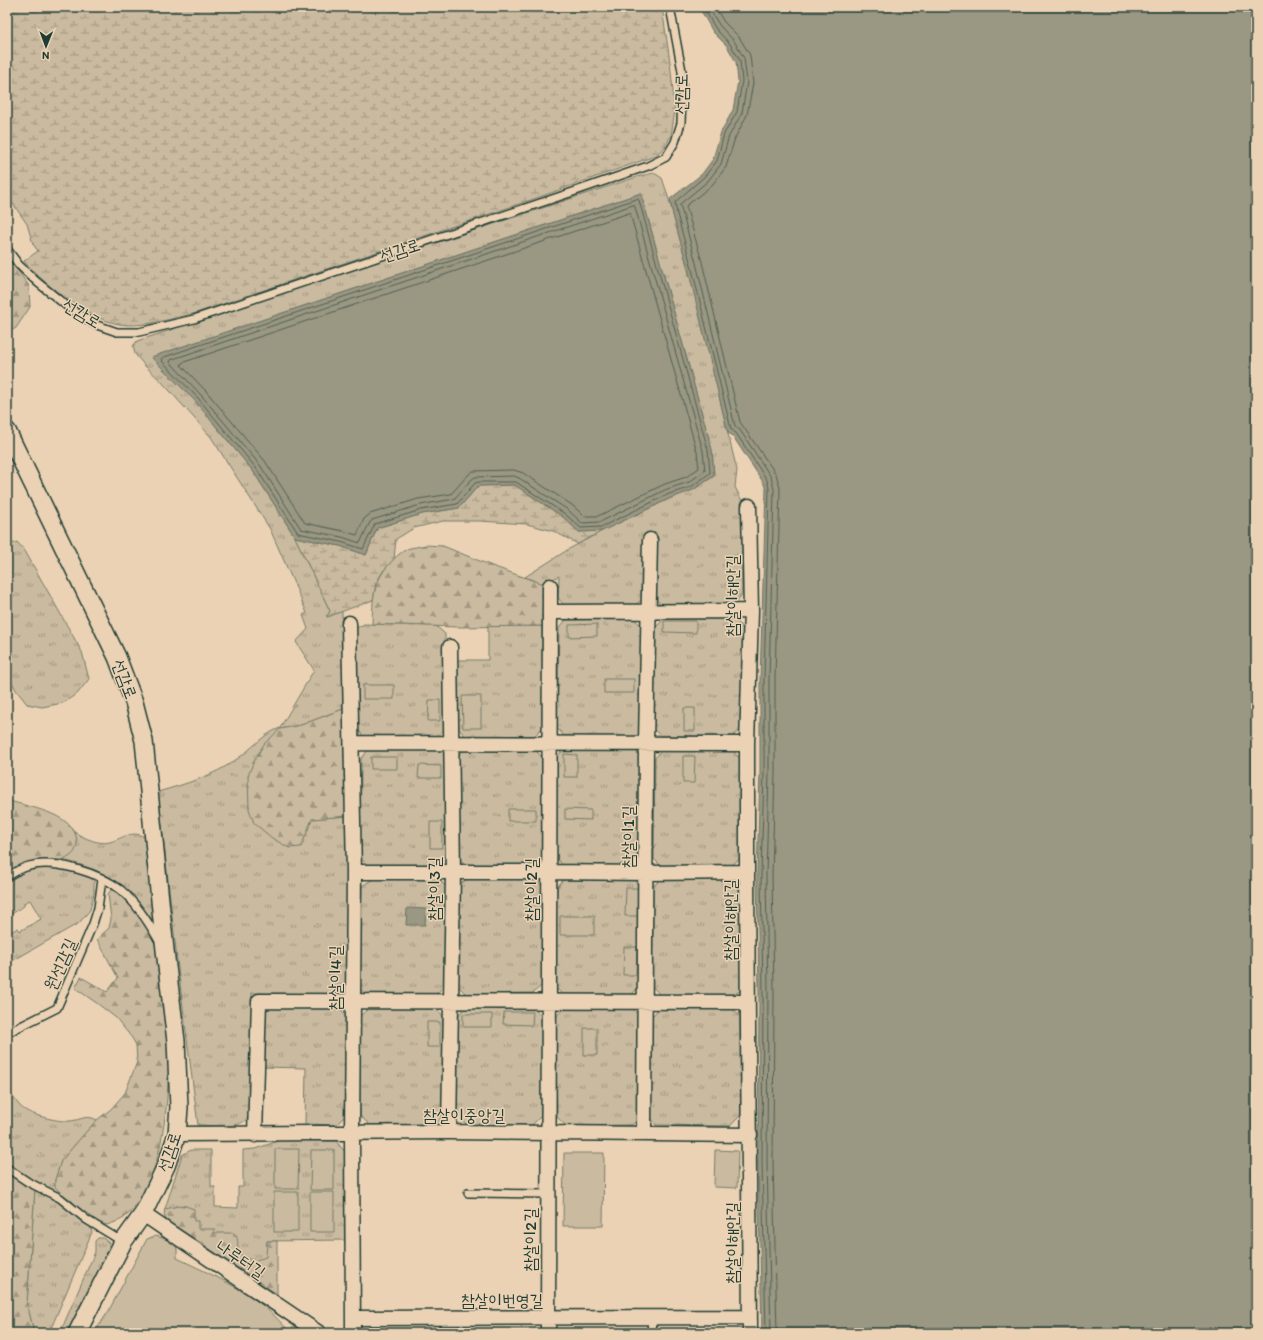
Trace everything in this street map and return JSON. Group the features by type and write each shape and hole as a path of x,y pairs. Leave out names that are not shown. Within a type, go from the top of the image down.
{"street":[{"name":"선감로","path":"7,431 117,657 134,702 144,741 165,950 176,1041 179,1107 177,1134 166,1166 143,1214 123,1242 77,1333"},
{"name":"참살이해안길","path":"749,506 751,611 747,744 747,872 750,1135 750,1333"},
{"name":"참살이1길","path":"644,1134 646,1002 646,743 650,540"},
{"name":"참살이2길","path":"548,1333 550,586"},
{"path":"550,612 751,611"},
{"name":"참살이4길","path":"349,623 353,743 354,872 352,1134 353,1333"},
{"name":"참살이3길","path":"449,1132 453,873 450,647"},
{"path":"353,743 451,742 747,744"},
{"path":"354,872 747,872"},
{"path":"255,1135 259,1001 748,1002"},
{"name":"참살이중앙길","path":"177,1134 255,1135 449,1132 750,1135"},
{"name":"나루터길","path":"143,1214 319,1333"},
{"name":"참살이번영길","path":"353,1318 750,1317"}],"lane":[{"name":"선감로","path":"7,249 19,265 37,282 68,307 94,324 118,332 139,332 194,319 648,166 666,157 675,142 681,123 682,71 670,7"},
{"name":"선감로","path":"7,877 29,866 46,865 63,865 91,873 111,883 122,891 142,914 165,950"},
{"name":"원선감길","path":"7,1033 57,1008 93,924 98,908 102,879"},
{"path":"7,1168 28,1182 60,1198 87,1220 123,1242"},
{"name":"참살이2길","path":"468,1193 548,1194"},
{"path":"651,1333 652,1318"}],"green space":[{"path":"7,7 662,7 675,111 671,135 665,147 655,156 528,201 193,314 144,324 127,325 113,323 85,311 71,302 45,282 24,261 38,251 33,244 27,224 7,195"},
{"path":"654,173 662,178 669,199 695,294 737,470 735,487 742,501 742,594 735,604 662,605 655,599 656,532 643,538 644,598 635,605 565,606 558,598 559,576 543,584 525,577 569,549 602,531 671,498 693,490 714,476 712,450 641,193 152,357 195,401 253,471 295,537 330,611 327,617 342,611 343,709 301,725 280,729 301,847 312,819 347,816 348,941 346,985 343,991 339,994 252,993 250,1068 252,1114 241,1123 234,1125 198,1125 158,792 199,779 219,770 242,755 268,734 280,728 314,670 296,642 308,629 303,615 307,613 270,529 211,437 161,381 145,366 135,354 133,346 137,341 640,176"},
{"path":"7,256 29,286 30,307 16,328 7,333"},
{"path":"515,485 563,517 579,532 602,531 578,544 553,531 527,524 480,521 443,521 414,528 396,539 394,559 383,571 376,583 373,600 327,617 330,611 295,537 340,546 366,555 377,528 422,514 459,508 478,486"},
{"path":"17,542 25,551 82,652 89,679 78,693 63,703 42,707 27,704 16,690 7,673 9,625 7,595 7,549 9,545"},
{"path":"425,545 443,546 492,566 543,584 542,626 457,627 372,624 373,599 377,585 384,571 400,553 409,548"},
{"path":"634,619 643,627 642,730 635,738 565,737 557,728 559,628 566,620"},
{"path":"664,619 735,619 743,629 741,729 733,736 661,736 653,729 655,628"},
{"path":"664,621 696,621 696,633 664,632"},
{"path":"364,624 436,626 445,634 445,729 436,737 364,737 357,728 355,629"},
{"path":"597,624 597,636 569,637 569,625"},
{"path":"488,626 542,626 543,727 534,736 466,737 458,728 457,660 488,660"},
{"path":"604,679 634,679 634,693 604,693"},
{"path":"363,685 394,685 394,699 363,699"},
{"path":"462,696 481,696 481,728 463,728"},
{"path":"429,700 440,700 440,721 428,721"},
{"path":"684,708 695,708 695,731 684,731"},
{"path":"343,709 347,816 312,819 301,847 289,848 272,838 254,823 249,809 248,776 253,763 264,744 280,729 301,725"},
{"path":"440,748 447,758 448,857 439,866 368,865 360,858 361,759 369,749"},
{"path":"465,748 534,749 544,759 543,858 534,865 468,866 458,858 456,758"},
{"path":"564,749 634,749 642,758 641,858 632,866 563,865 555,858 556,758"},
{"path":"663,749 733,751 742,761 740,858 731,866 662,867 654,859 655,758"},
{"path":"564,754 577,755 577,777 564,777"},
{"path":"683,756 695,756 694,783 683,783"},
{"path":"371,757 397,757 397,769 371,769"},
{"path":"419,765 441,766 441,778 418,778"},
{"path":"7,799 52,814 70,825 75,833 77,842 74,852 65,859 34,861 7,873"},
{"path":"508,809 536,809 536,821 508,821"},
{"path":"565,809 591,810 591,820 565,819"},
{"path":"430,822 442,822 442,848 430,848"},
{"path":"74,832 87,839 101,843 110,842 132,834 141,835 146,838 155,924 136,899 126,889 106,875 94,869 63,860 73,851 76,841"},
{"path":"51,867 81,874 94,880 94,893 90,910 79,923 7,964 7,934 18,928 20,931 41,919 30,900 24,903 24,906 7,917 7,881 28,871"},
{"path":"664,877 731,878 740,885 741,990 730,997 662,997 652,986 653,886"},
{"path":"438,878 446,887 445,985 436,994 367,995 359,988 362,886 373,879"},
{"path":"469,878 535,878 542,886 542,985 533,993 466,994 456,984 459,885"},
{"path":"633,879 641,888 640,986 631,995 564,996 554,986 557,887 563,880"},
{"path":"626,888 639,888 638,916 625,916"},
{"path":"112,889 125,900 139,916 157,942 160,950 169,1030 169,1062 166,1110 162,1136 157,1160 149,1183 138,1203 124,1218 107,1225 97,1222 76,1207 71,1200 55,1187 55,1180 61,1161 97,1120 111,1109 125,1093 137,1062 136,1045 116,1018 75,988 81,977 107,992 118,978 97,939 109,928 111,919 108,894"},
{"path":"560,916 594,916 594,935 560,935"},
{"path":"624,947 637,947 636,975 623,975"},
{"path":"338,1006 347,1017 346,1115 336,1125 305,1124 306,1068 261,1067 261,1017 270,1007"},
{"path":"466,1007 534,1008 542,1017 541,1116 532,1125 467,1125 457,1115 457,1017"},
{"path":"661,1007 731,1008 740,1016 741,1115 730,1126 656,1125 650,1116 652,1016"},
{"path":"369,1008 436,1008 443,1016 443,1117 435,1124 370,1125 360,1116 360,1016"},
{"path":"564,1008 632,1008 640,1017 640,1117 632,1125 566,1126 557,1117 555,1018"},
{"path":"504,1012 533,1012 532,1025 503,1024"},
{"path":"463,1014 492,1014 492,1027 463,1027"},
{"path":"427,1022 440,1022 440,1047 427,1047"},
{"path":"584,1028 597,1028 597,1055 584,1055"},
{"path":"7,1089 20,1106 36,1115 65,1121 87,1117 97,1120 61,1161 55,1180 55,1187 62,1194 33,1180 7,1163"},
{"path":"281,1140 336,1141 345,1152 345,1240 267,1241 266,1287 166,1220 165,1209 182,1155 191,1150 211,1150 211,1187 215,1187 215,1207 238,1208 238,1187 243,1187 243,1150 255,1149"},
{"path":"275,1149 299,1149 298,1189 275,1189"},
{"path":"311,1150 334,1150 334,1190 310,1190"},
{"path":"715,1150 738,1151 737,1188 714,1187"},
{"path":"564,1153 604,1153 603,1226 563,1226"},
{"path":"7,1172 35,1189 27,1303 34,1333 7,1333"},
{"path":"35,1189 63,1205 90,1226 92,1232 49,1333 34,1333 27,1303"},
{"path":"274,1192 298,1192 298,1232 274,1232"},
{"path":"310,1192 334,1192 334,1232 310,1232"},
{"path":"183,1205 194,1209 194,1221 198,1221 198,1229 214,1229 214,1233 234,1233 237,1238 239,1253 245,1258 253,1260 266,1257 267,1241 277,1241 277,1294 166,1220 164,1215 165,1209"},
{"path":"156,1236 174,1242 177,1249 177,1258 228,1283 257,1301 291,1333 94,1333 108,1312 147,1239"},
{"path":"98,1238 103,1238 109,1243 109,1250 67,1333 60,1333 95,1252 95,1241"},
{"path":"446,1329 535,1330 537,1333 446,1333"}],"water":[{"path":"699,7 1256,7 1256,1333 762,1333 758,1163 759,992 757,875 760,772 760,679 766,489 732,435 728,433 670,199 702,174 713,159 721,132 733,110 738,81 736,62 727,46 713,32"},
{"path":"641,193 712,450 714,476 693,490 671,498 602,531 579,532 563,517 515,485 478,486 459,508 422,514 377,528 366,555 340,546 295,537 253,471 195,401 151,357"},
{"path":"407,908 426,909 425,925 406,925"}]}
